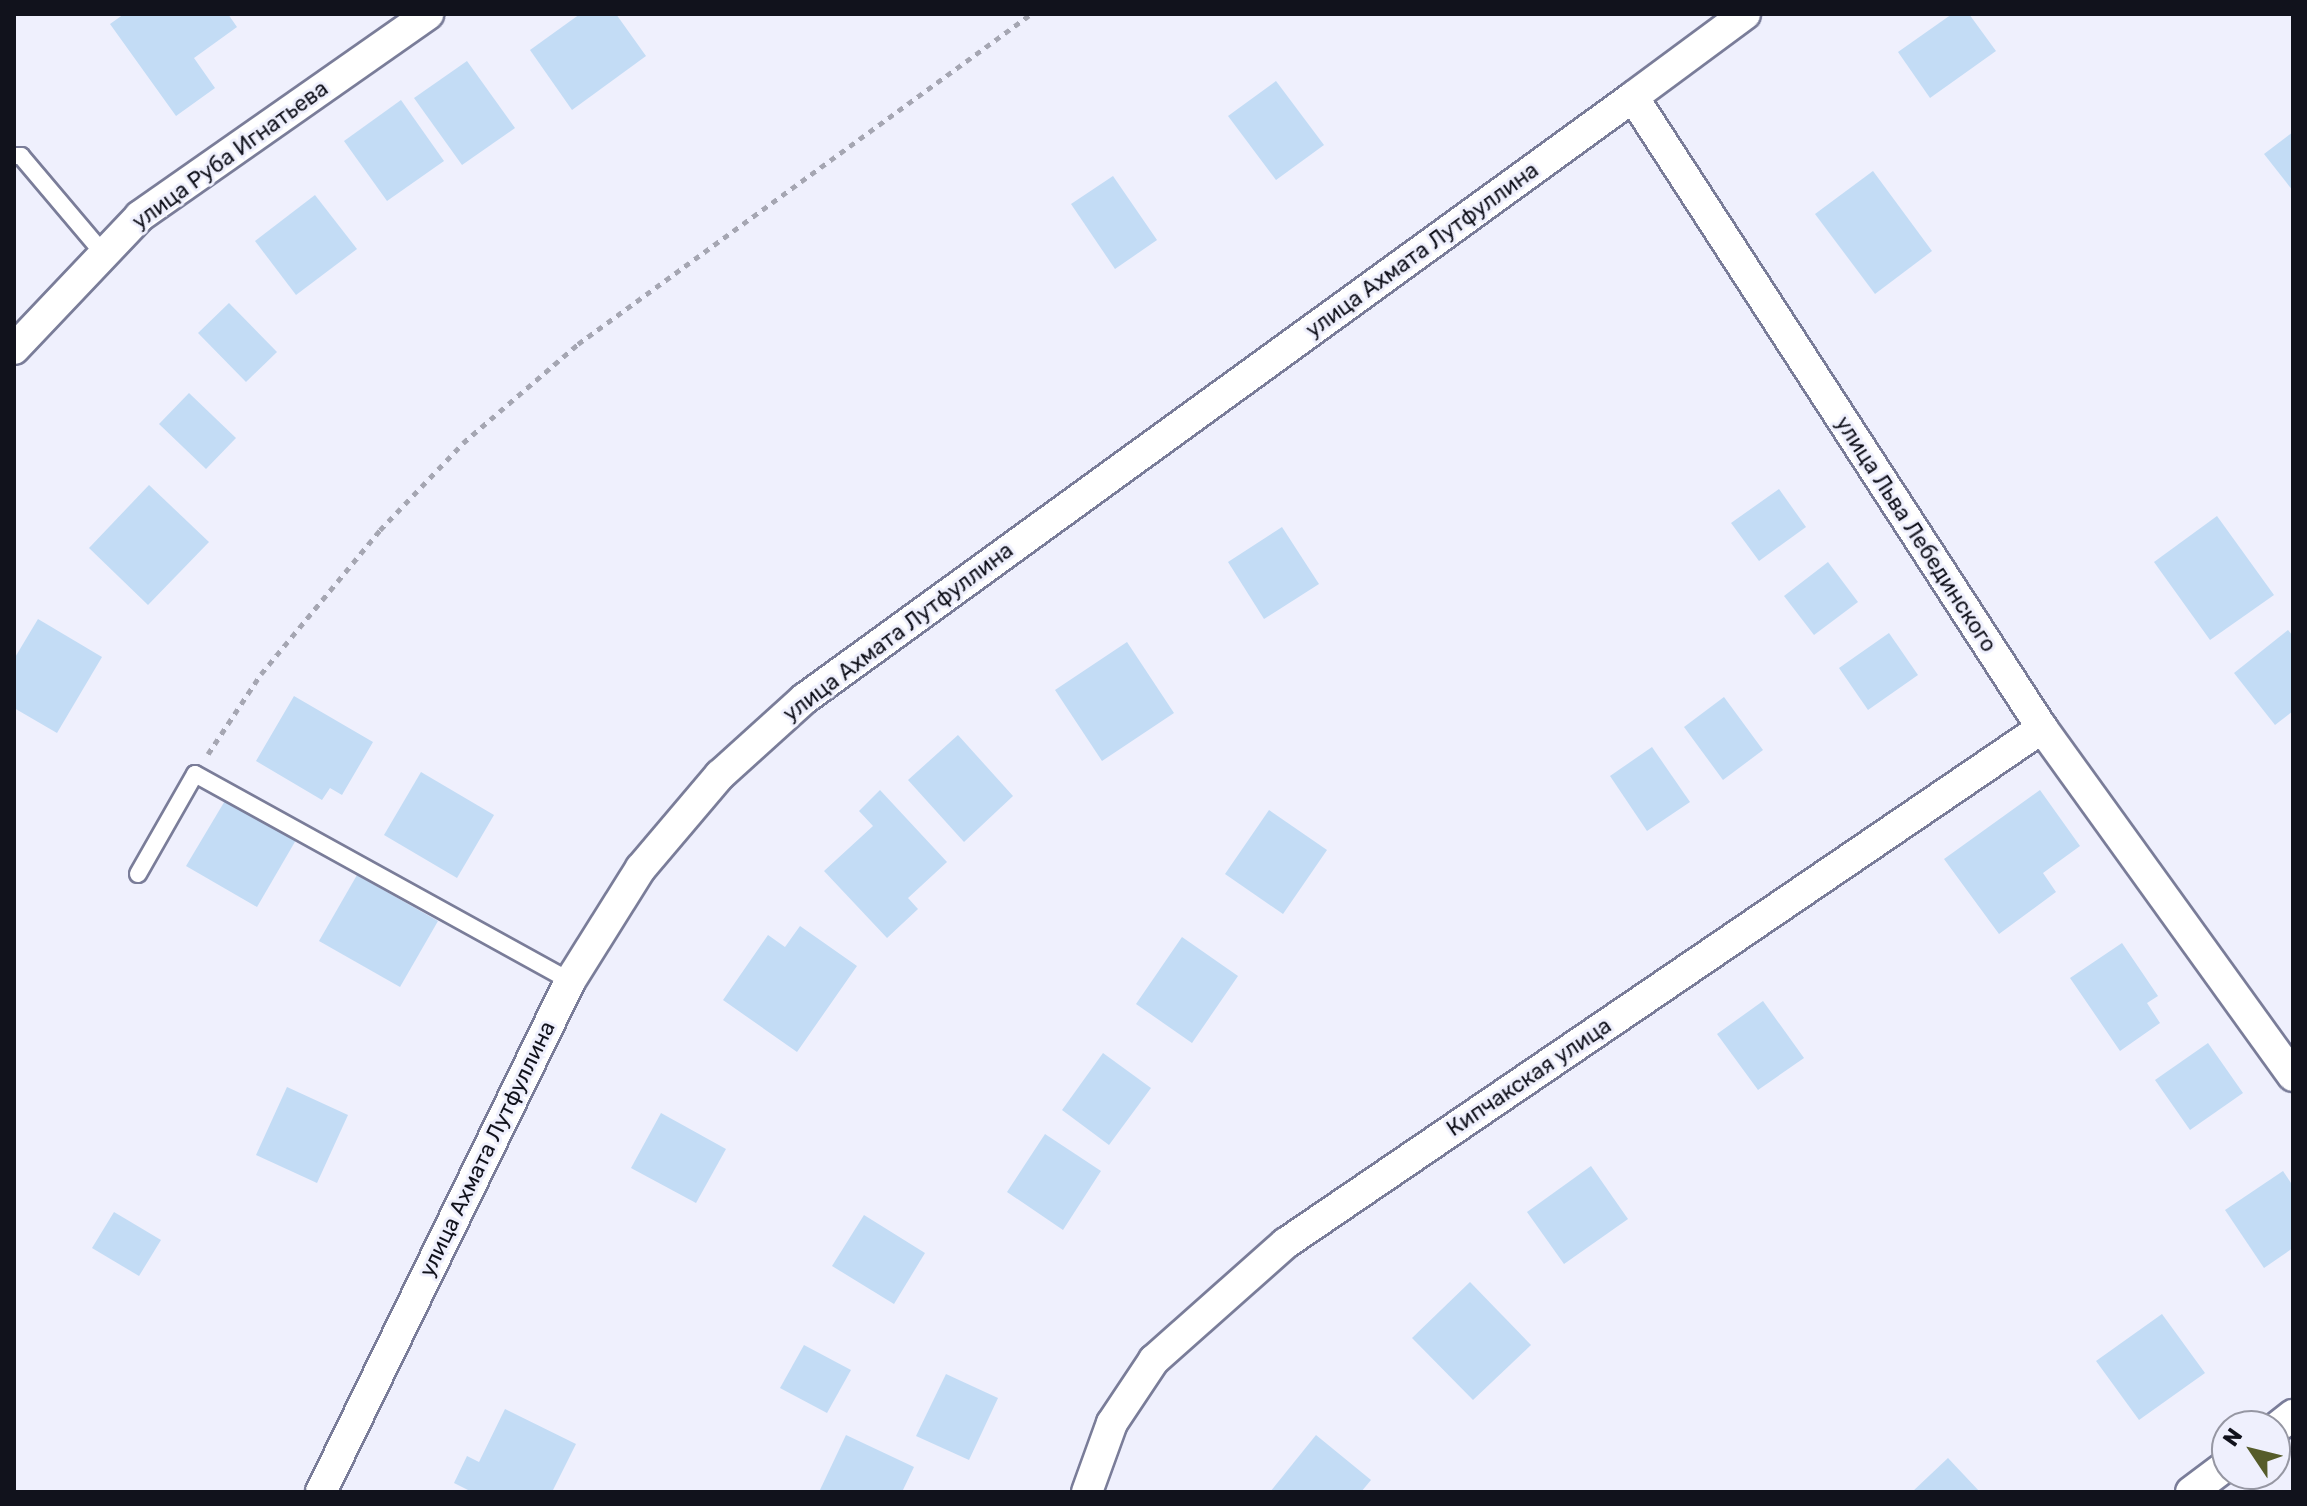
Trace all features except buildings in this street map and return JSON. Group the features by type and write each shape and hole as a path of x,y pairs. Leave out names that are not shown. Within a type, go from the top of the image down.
{"street":[{"name":"улица Руба Игнатьева","path":"14,349 140,216 428,14"},
{"path":"1633,97 1745,14"},
{"name":"улица Льва Лебединского","path":"1633,97 2042,728 2293,1076"},
{"name":"улица Ахмата Лутфуллина","path":"321,1492 570,981 641,868 720,775 804,699 1633,97"},
{"name":"Кипчакская улица","path":"1087,1492 1112,1423 1154,1360 1286,1243 2042,728"},
{"path":"2191,1492 2211,1477"}],"lane":[{"path":"14,156 21,156 103,253"},
{"path":"138,874 195,774 570,981"}],"path":[{"path":"195,774 261,674 380,530 463,443 578,344 1031,14"}]}
